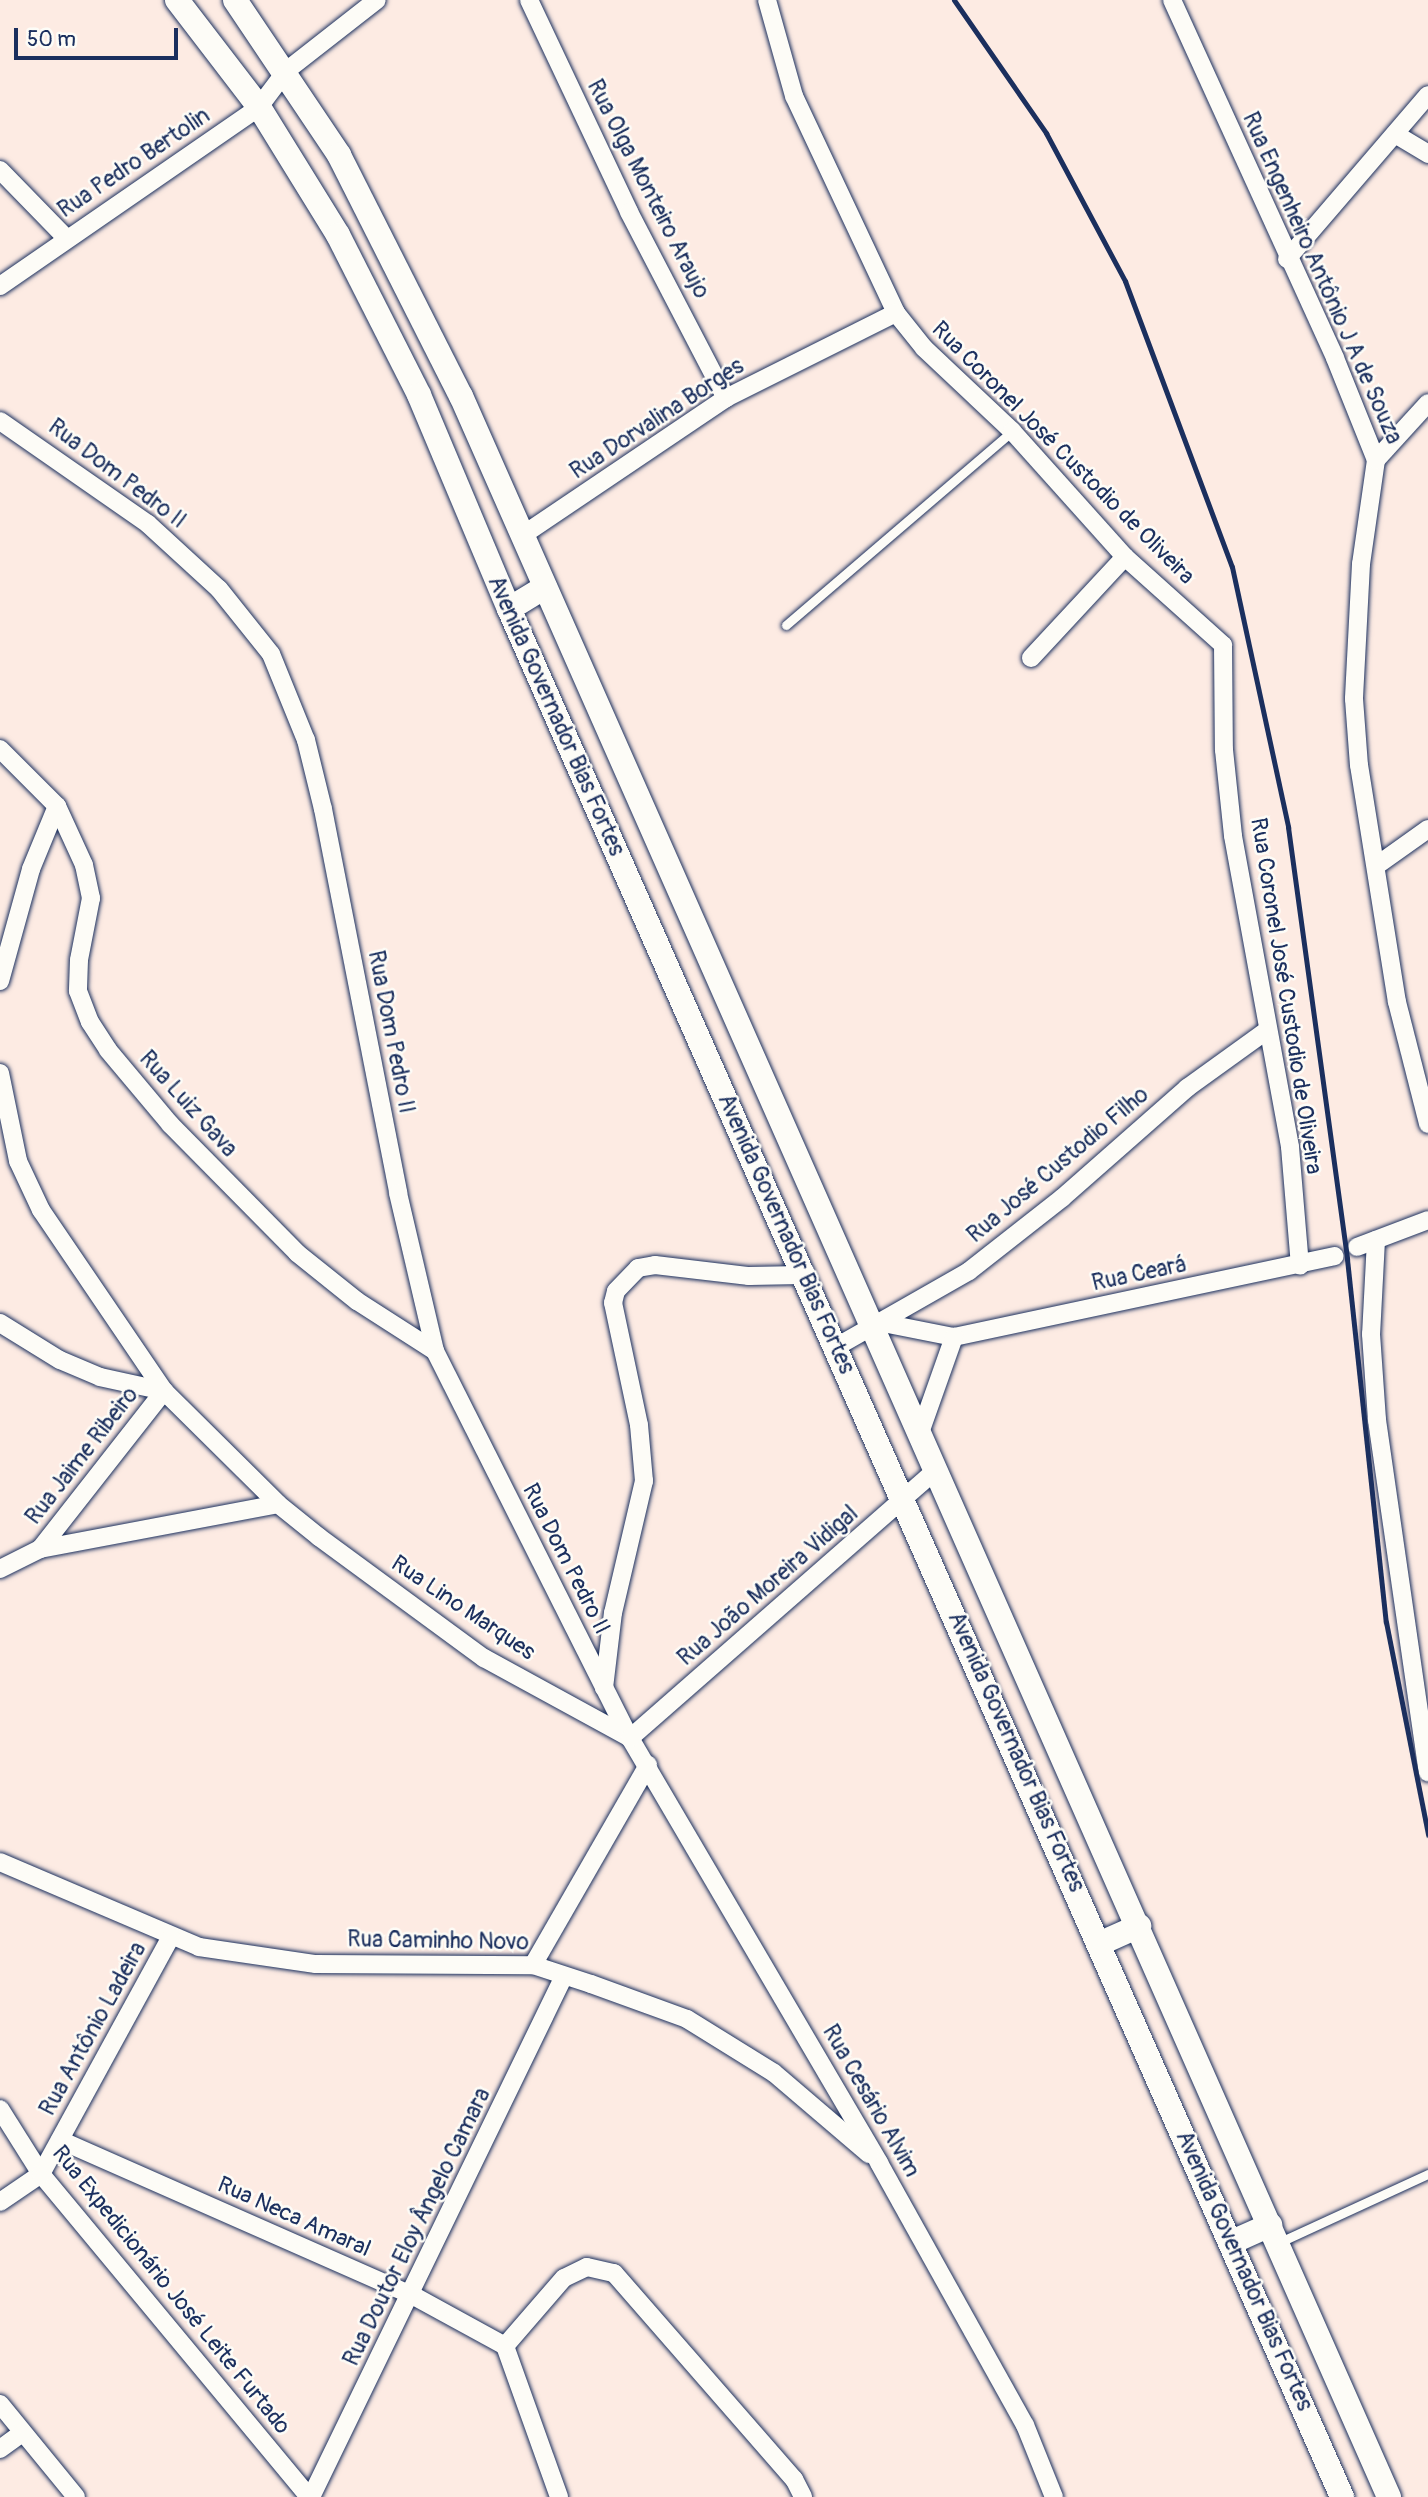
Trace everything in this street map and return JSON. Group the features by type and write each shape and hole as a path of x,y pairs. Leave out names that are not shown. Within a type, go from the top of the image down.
{"main road":[{"name":"Avenida Governador Bias Fortes","path":"177,0 259,107 338,235 412,383 802,1275 905,1499 1101,1943 1342,2497"},
{"name":"Avenida Governador Bias Fortes","path":"235,0 286,71 339,155 398,268 523,536 739,1028 879,1325 937,1469 1390,2497"},
{"path":"509,609 545,587"},
{"path":"702,1045 739,1028"},
{"path":"1101,1943 1139,1926"},
{"path":"1232,2242 1274,2234"}],"street":[{"name":"Rua Pedro Bertolin","path":"0,286 259,107 286,71 377,0"},
{"name":"Rua Olga Monteiro Araujo","path":"529,0 629,212 726,398"},
{"name":"Rua Coronel José Custodio de Oliveira","path":"767,0 794,96 896,313 924,348 1012,431 1125,557 1223,645 1224,750 1233,836 1266,1031 1290,1147 1300,1266"},
{"name":"Rua Engenheiro Antônio J A de Souza","path":"1176,2 1287,259 1335,358 1376,460 1361,564 1354,699 1397,1002 1428,1124"},
{"path":"1287,259 1428,95"},
{"path":"1395,134 1428,154"},
{"path":"0,170 67,239"},
{"name":"Rua Dorvalina Borges","path":"523,536 726,398 896,313"},
{"path":"1376,460 1428,403"},
{"name":"Rua Dom Pedro II","path":"0,421 148,524 219,589 271,654 306,740 323,809 398,1193 435,1351 630,1738"},
{"path":"1031,658 1125,557"},
{"path":"0,749 57,806 31,869 0,981"},
{"name":"Rua Luiz Gava","path":"57,806 84,865 91,898 79,960 78,991 90,1023 108,1050 170,1124 297,1253 357,1301 435,1351"},
{"path":"1376,866 1428,829"},
{"name":"Rua José Custodio Filho","path":"879,1325 969,1271 1062,1198 1187,1088 1266,1031"},
{"name":"Rua Lino Marques","path":"0,1073 18,1161 41,1210 164,1391 278,1504 484,1658 630,1738"},
{"path":"1357,1247 1428,1220"},
{"path":"1376,1240 1371,1334 1377,1420 1428,1772"},
{"name":"Rua Ceará","path":"879,1325 954,1337 1300,1266 1334,1256"},
{"path":"604,1688 613,1613 643,1481 639,1425 613,1303 616,1291 638,1268 655,1265 749,1276 802,1275"},
{"path":"0,1323 60,1360 100,1377 164,1391"},
{"path":"836,1347 879,1325"},
{"path":"921,1430 954,1337"},
{"name":"Rua Jaime Ribeiro","path":"0,1569 40,1549 164,1391"},
{"name":"Rua João Moreira Vidigal","path":"630,1738 937,1469"},
{"path":"40,1549 278,1504"},
{"name":"Rua Cesário Alvim","path":"630,1738 879,2163 1025,2425 1054,2497"},
{"path":"533,1965 648,1765"},
{"name":"Rua Caminho Novo","path":"0,1862 199,1947 316,1964 533,1965 687,2019 774,2073 879,2163"},
{"name":"Rua Antônio Ladeira","path":"0,2202 41,2174 171,1937"},
{"name":"Rua Doutor Eloy Ângelo Camara","path":"310,2497 412,2295 564,1976"},
{"name":"Rua Expedicionário José Leite Furtado","path":"0,2109 41,2174 310,2497"},
{"name":"Rua Neca Amaral","path":"60,2140 412,2295 505,2346"},
{"path":"559,2497 505,2346 564,2278 587,2267 614,2273 794,2479 803,2497"},
{"path":"0,2404 76,2497"},
{"path":"0,2449 22,2433"}],"lane":[{"path":"786,625 1012,431"},
{"path":"1274,2234 1428,2174"}],"railway":[{"path":"954,0 1046,133 1125,281 1232,567 1288,827 1347,1259 1386,1622 1428,1835"}]}
